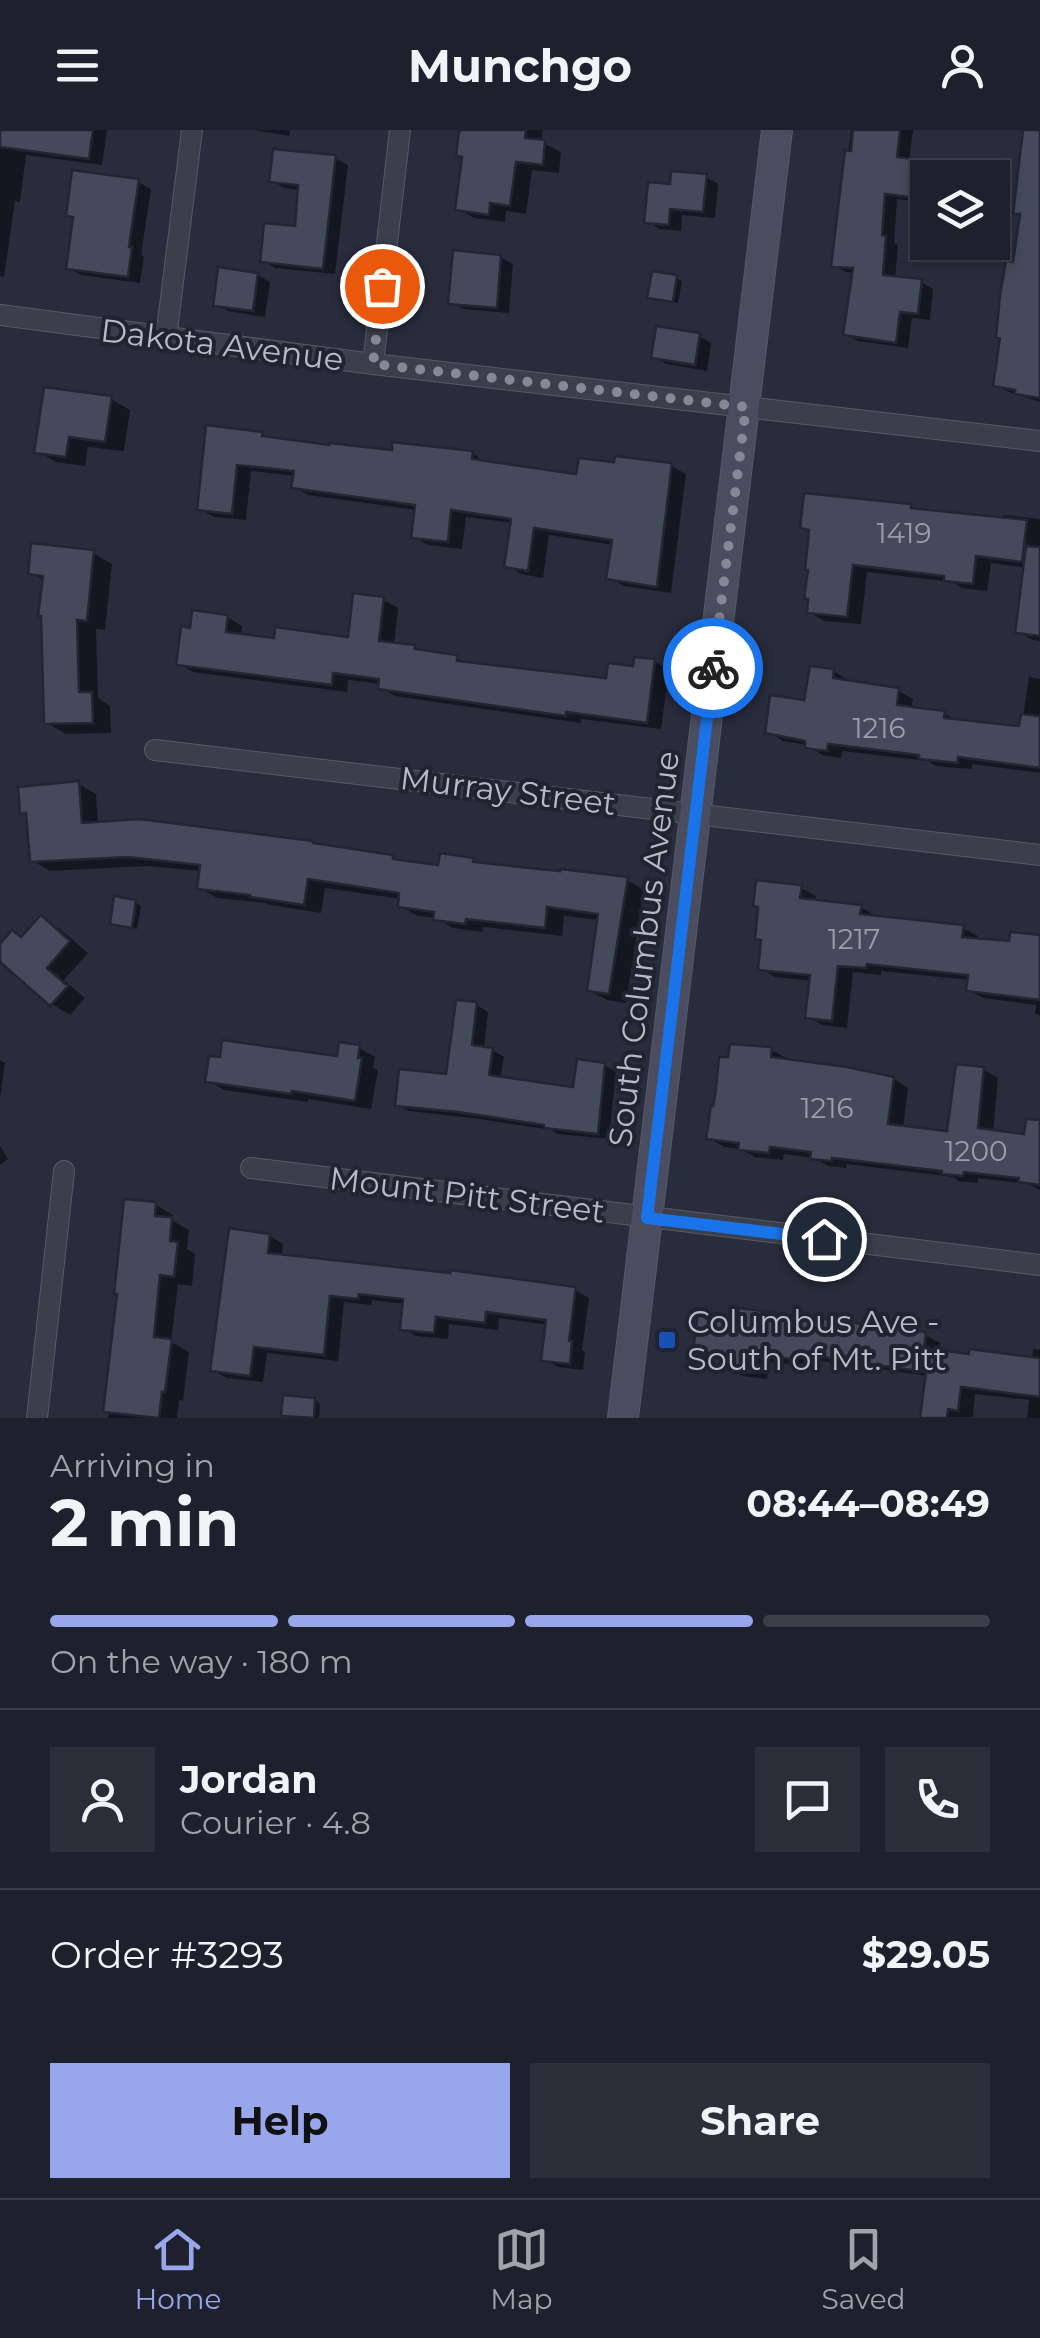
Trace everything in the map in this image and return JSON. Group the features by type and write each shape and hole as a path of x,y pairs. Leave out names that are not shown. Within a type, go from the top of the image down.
{"main road":[{"name":"South Columbus Avenue","path":"623,1418 778,130"}],"street":[{"path":"166,338 192,130"},
{"path":"373,364 400,130"},
{"name":"Dakota Avenue","path":"0,315 373,364 1040,441"},
{"name":"Murray Street","path":"155,750 1040,854"},
{"name":"Mount Pitt Street","path":"251,1168 1040,1266"},
{"path":"37,1418 64,1171"}],"building":[{"path":"0,130 93,130 89,159 0,147"},
{"path":"459,130 526,130 525,138 545,140 543,165 516,162 510,206 490,203 489,215 455,210 462,157 456,156"},
{"path":"853,130 900,130 897,157 920,160 910,160 910,197 885,194 883,275 922,279 918,314 900,312 896,343 843,335 853,268 831,267 845,150 851,151"},
{"path":"1023,130 1040,130 1040,398 993,386 1000,338 996,337 1000,295 1006,261 1013,262 1020,214 1013,214"},
{"path":"273,149 336,155 323,269 260,262 264,223 295,226 298,185 269,182"},
{"path":"72,170 139,179 128,277 66,269 73,217 66,216"},
{"path":"671,171 707,174 703,212 670,209 669,225 644,223 648,182 670,184"},
{"path":"453,250 501,255 497,308 448,304"},
{"path":"218,267 258,273 253,311 213,306"},
{"path":"652,271 677,275 673,302 647,298"},
{"path":"656,326 700,333 695,365 651,358"},
{"path":"44,387 112,396 105,442 69,437 66,457 34,453"},
{"path":"206,425 329,445 392,450 392,442 473,451 472,459 576,474 579,458 614,462 615,456 672,463 657,587 606,579 612,540 534,528 528,571 504,567 511,519 451,510 448,542 411,538 415,505 291,488 294,471 237,465 232,514 197,510"},
{"path":"804,493 1027,520 1022,562 976,556 973,584 944,581 944,576 853,565 847,617 807,613 808,599 804,599 809,530 800,528"},
{"path":"31,543 94,550 87,621 77,620 79,692 92,692 93,723 44,724 38,616 43,576 28,574"},
{"path":"1026,546 1040,547 1040,636 1015,633"},
{"path":"353,593 384,597 379,641 457,655 457,661 606,678 608,663 633,666 634,657 655,659 647,723 566,712 566,716 378,689 379,679 333,673 332,685 176,665 181,626 190,628 192,610 228,615 226,632 274,638 275,627 348,637"},
{"path":"810,666 834,669 833,678 899,688 897,705 945,711 944,718 1019,726 1021,714 1040,716 1040,768 958,757 958,763 919,759 919,755 828,744 827,751 805,748 805,741 765,733 770,695 804,700"},
{"path":"79,781 82,823 139,819 313,841 438,865 440,853 474,858 473,862 628,877 609,994 587,991 598,914 547,907 545,928 466,919 465,924 433,920 434,912 398,907 399,893 308,879 304,905 197,889 200,865 128,857 30,862 26,813 20,814 18,787"},
{"path":"756,880 802,885 800,898 862,905 860,914 964,925 962,937 1009,941 1010,932 1040,935 1040,1000 966,991 968,975 867,964 866,968 838,966 832,1021 805,1018 810,975 758,970 761,940 755,939"},
{"path":"114,896 136,900 132,928 110,924"},
{"path":"41,915 70,941 47,968 68,986 50,1006 0,962 0,944 12,930 21,937"},
{"path":"456,1000 477,1002 472,1045 493,1048 489,1075 573,1087 577,1059 605,1063 598,1134 395,1106 399,1069 446,1074"},
{"path":"222,1040 337,1056 339,1042 360,1045 358,1058 362,1058 355,1101 205,1082 209,1056 220,1057"},
{"path":"730,1044 772,1047 771,1057 894,1077 888,1124 947,1131 956,1064 984,1067 978,1128 1024,1134 1026,1119 1040,1120 1040,1185 1018,1182 1019,1178 964,1172 963,1176 941,1174 942,1171 832,1158 810,1159 811,1152 770,1147 769,1153 738,1150 739,1143 706,1139 719,1057 728,1057"},
{"path":"124,1199 156,1202 155,1216 172,1217 170,1241 178,1242 174,1277 160,1275 154,1337 172,1339 159,1418 103,1412"},
{"path":"229,1228 270,1234 268,1253 450,1270 576,1287 570,1364 541,1361 546,1320 486,1312 485,1323 436,1317 434,1333 400,1330 403,1299 359,1294 358,1299 330,1296 324,1355 254,1347 250,1376 210,1371"},
{"path":"739,1308 926,1332 924,1348 1040,1358 1040,1397 961,1387 958,1411 948,1409 947,1418 920,1418 926,1372 794,1353 793,1359 756,1355 753,1373 726,1369 727,1355 693,1351 698,1313 738,1315"},
{"path":"283,1395 315,1398 314,1418 281,1416"}],"way so far":[{"path":"382,286 373,364 746,407 713,668"}],"place":[{"name":"Columbus Ave - South of Mt. Pitt","path":"667,1340"}],"route":[{"path":"713,668 647,1218 824,1239"}]}
